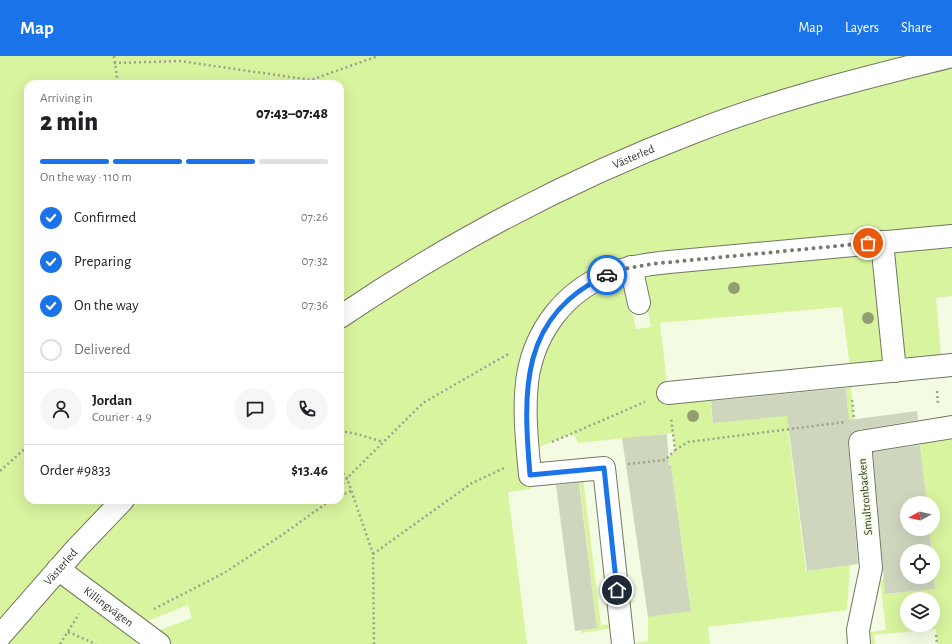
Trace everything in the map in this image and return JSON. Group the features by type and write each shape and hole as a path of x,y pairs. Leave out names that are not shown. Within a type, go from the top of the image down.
{"street":[{"name":"Västerled","path":"344,314 374,293 460,241 546,196 673,140 733,118 812,93 952,56"},
{"path":"623,644 604,468 530,475 526,406 528,375 541,335 548,322 578,291 607,275 631,267 669,262 952,236"},
{"path":"882,242 895,371"},
{"path":"631,267 639,303"},
{"path":"668,392 943,366"},
{"name":"Smultronbacken","path":"859,644 858,630 871,568 860,442 947,428"},
{"name":"Västerled","path":"0,636 58,569 119,504"},
{"name":"Killingvägen","path":"58,569 159,644"}],"path":[{"path":"114,56 117,80"},
{"path":"114,64 180,61 311,80 378,56"},
{"path":"344,482 423,403 541,335"},
{"path":"943,366 947,428"},
{"path":"373,554 472,483 668,392 675,450"},
{"path":"604,468 664,460 675,450 688,442 854,421 860,442"},
{"path":"344,432 383,442"},
{"path":"0,471 24,450"},
{"path":"344,474 347,478 373,554 374,644"},
{"path":"344,494 351,491"},
{"path":"129,622 224,573 282,535 325,504"},
{"path":"60,644 90,594"},
{"path":"68,632 96,644"},
{"path":"936,635 937,644"}],"green space":[{"path":"0,56 952,56 952,296 936,298 942,366 851,375 842,307 660,323 668,392 709,389 713,423 848,409 846,387 851,386 854,421 788,429 806,571 850,565 847,610 708,627 710,644 626,644 648,641 648,617 691,610 671,465 665,460 675,450 673,433 578,443 573,433 528,452 531,489 508,492 527,644 0,644","holes":["643,286 651,327 636,329 628,289","188,605 192,618 147,635 135,626"]},
{"path":"952,427 952,644 937,644 936,632 940,632 940,592 906,592 935,589 935,584 940,584 940,544 931,544 930,536 940,536 940,496 926,496 920,442"},
{"path":"579,478 583,478 601,625 614,624 614,628 582,633 581,630 597,628"},
{"path":"884,579 886,594 900,593 900,632 905,632 874,635 875,644 871,644 870,632 886,630 880,580"}],"building":[{"path":"846,388 849,420 917,411 918,420 858,430 853,432 849,437 848,443 858,564 807,571 787,416 713,423 711,401"},
{"path":"667,434 669,465 671,465 691,611 648,617 622,438"},
{"path":"920,445 926,496 900,496 900,536 930,536 931,544 900,544 900,584 935,584 935,589 885,594 873,452"},
{"path":"579,483 597,628 575,631 556,485"}],"way so far":[{"path":"607,275 631,267 651,264 868,243"}],"route":[{"path":"607,275 578,291 548,322 541,335 528,375 526,431 530,475 604,468 617,590"}]}
